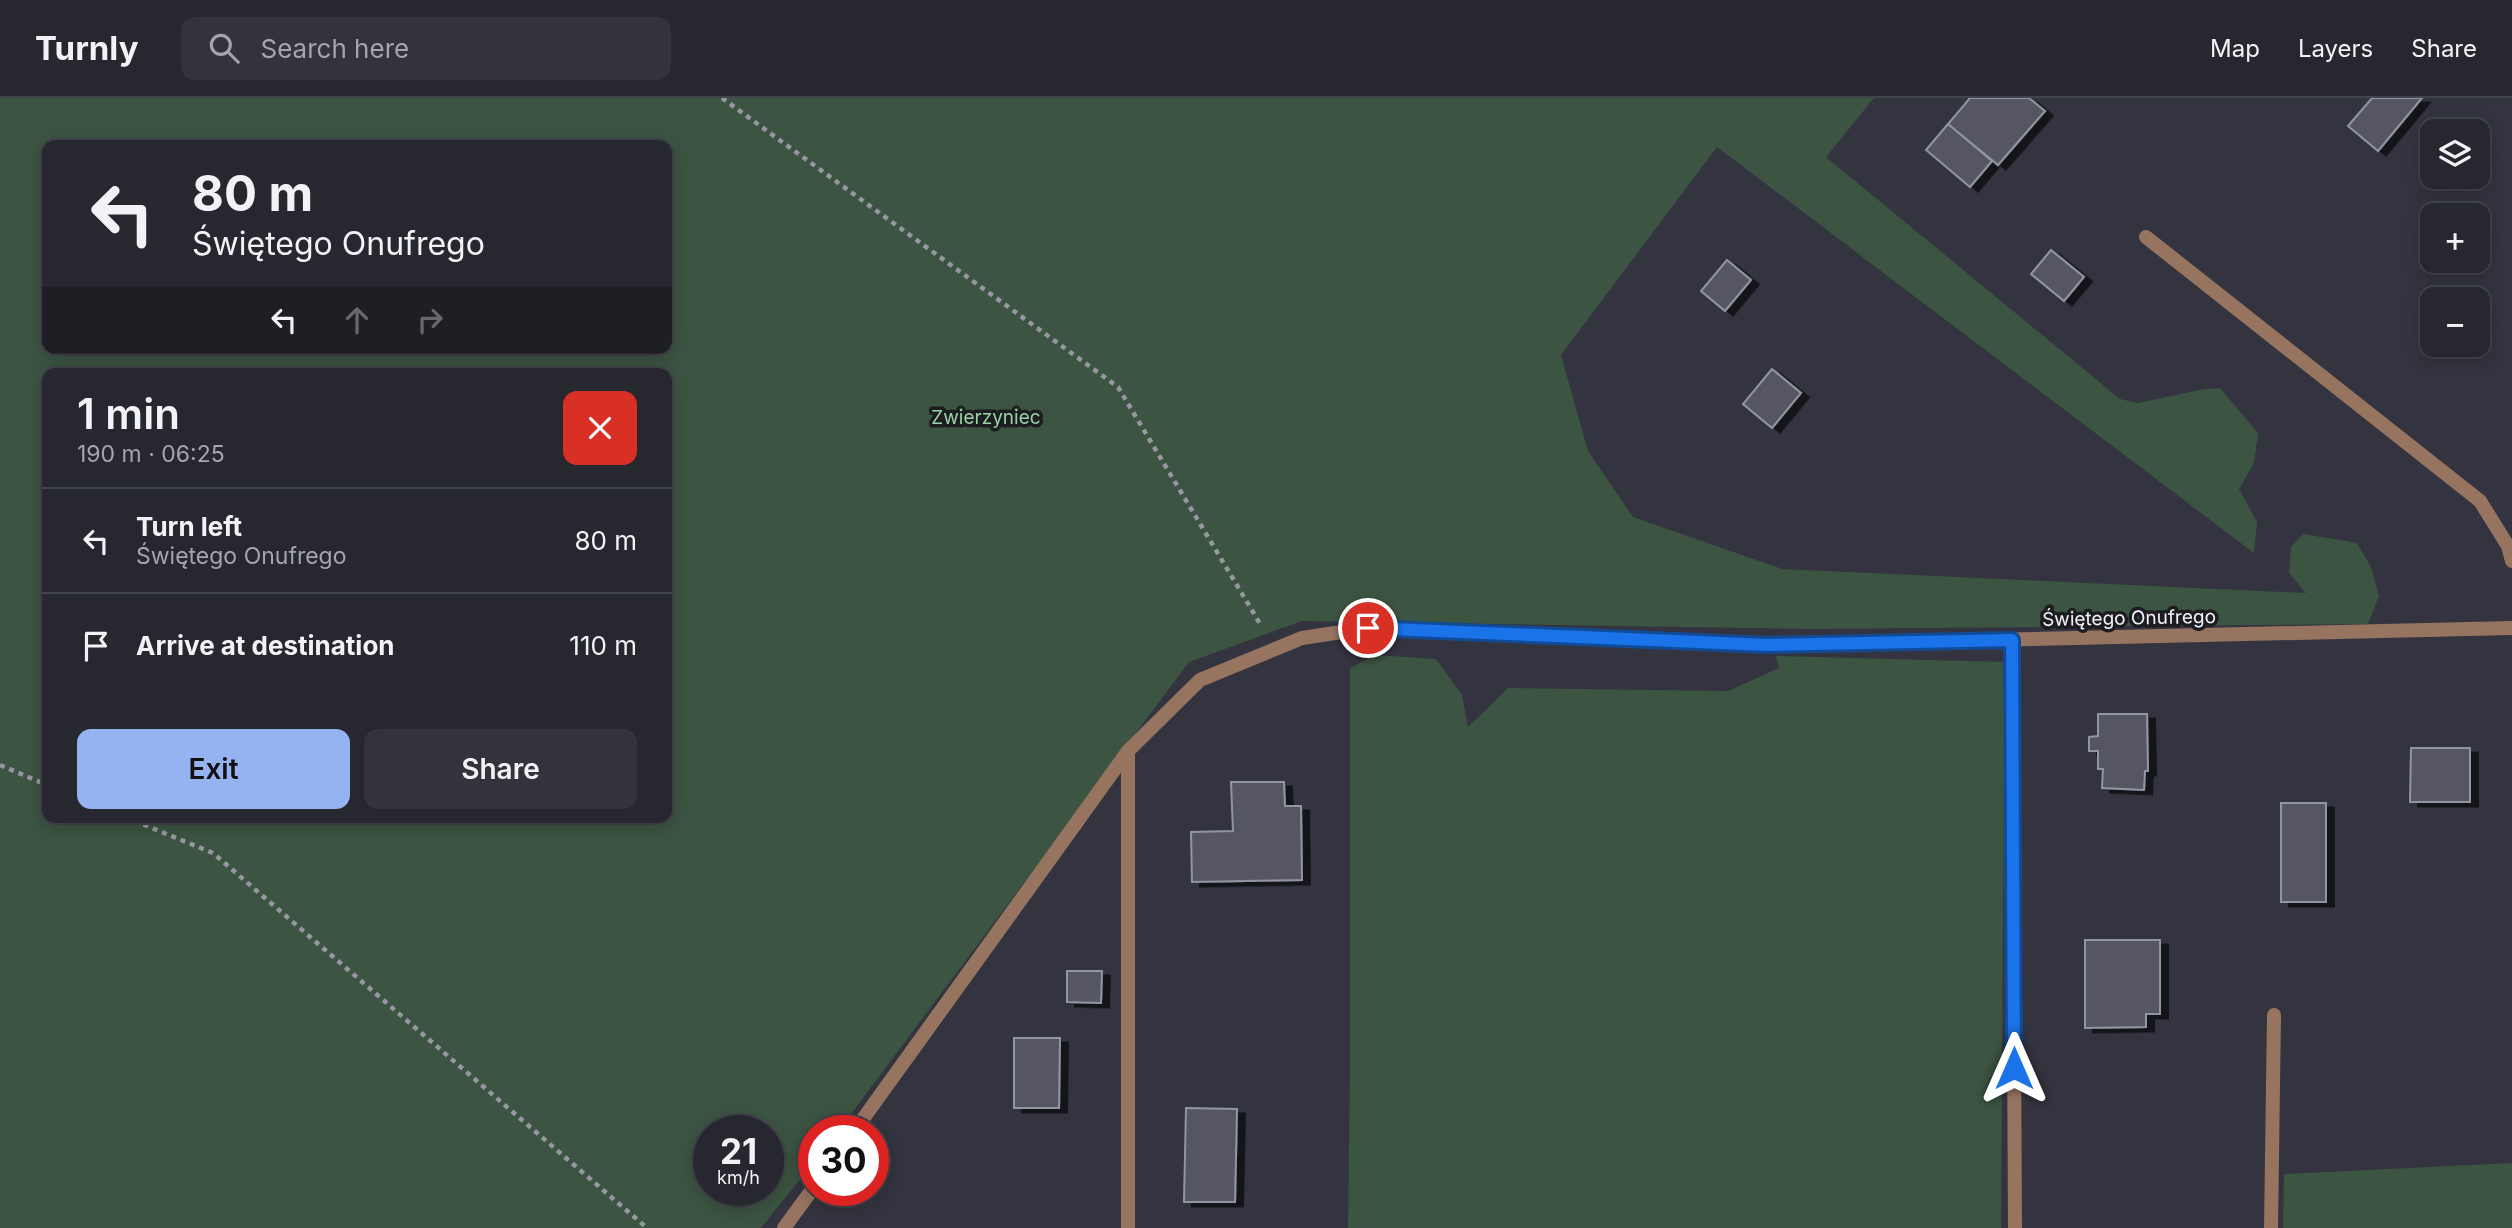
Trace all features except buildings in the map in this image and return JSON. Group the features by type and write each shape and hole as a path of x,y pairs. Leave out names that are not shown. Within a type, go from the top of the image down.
{"street":[{"path":"2146,237 2480,501 2508,546 2512,561"},
{"name":"Świętego Onufrego","path":"866,1115 1128,751 1200,680 1302,638 1368,628 1768,645 2512,628"},
{"path":"2012,640 2015,1228"},
{"path":"1128,751 1128,1228"},
{"path":"2272,1228 2274,1015"},
{"path":"784,1228 800,1206"}],"path":[{"path":"722,98 1118,387 1275,649"},
{"path":"0,765 42,783"},
{"path":"140,823 213,853 647,1228"}],"green space":[{"name":"Zwierzyniec","path":"0,98 1874,98 1826,157 2120,399 2138,403 2220,388 2258,433 2254,463 2239,489 2257,522 2254,553 1717,147 1561,355 1588,451 1633,517 1782,569 2306,593 2289,573 2291,547 2303,534 2357,543 2371,567 2379,596 2368,624 1814,629 1302,621 1189,662 850,1115 798,1115 798,1182 784,1199 784,1115 693,1115 693,1206 779,1206 761,1228 0,1228"},
{"path":"1375,655 1436,659 1462,695 1468,727 1508,688 1728,691 1779,668 1776,656 2005,662 2001,1228 1348,1228 1350,668"},
{"path":"2512,1163 2512,1228 2283,1228 2284,1174"}],"route":[{"path":"1368,628 1768,645 2012,640 2014,1068"}]}
